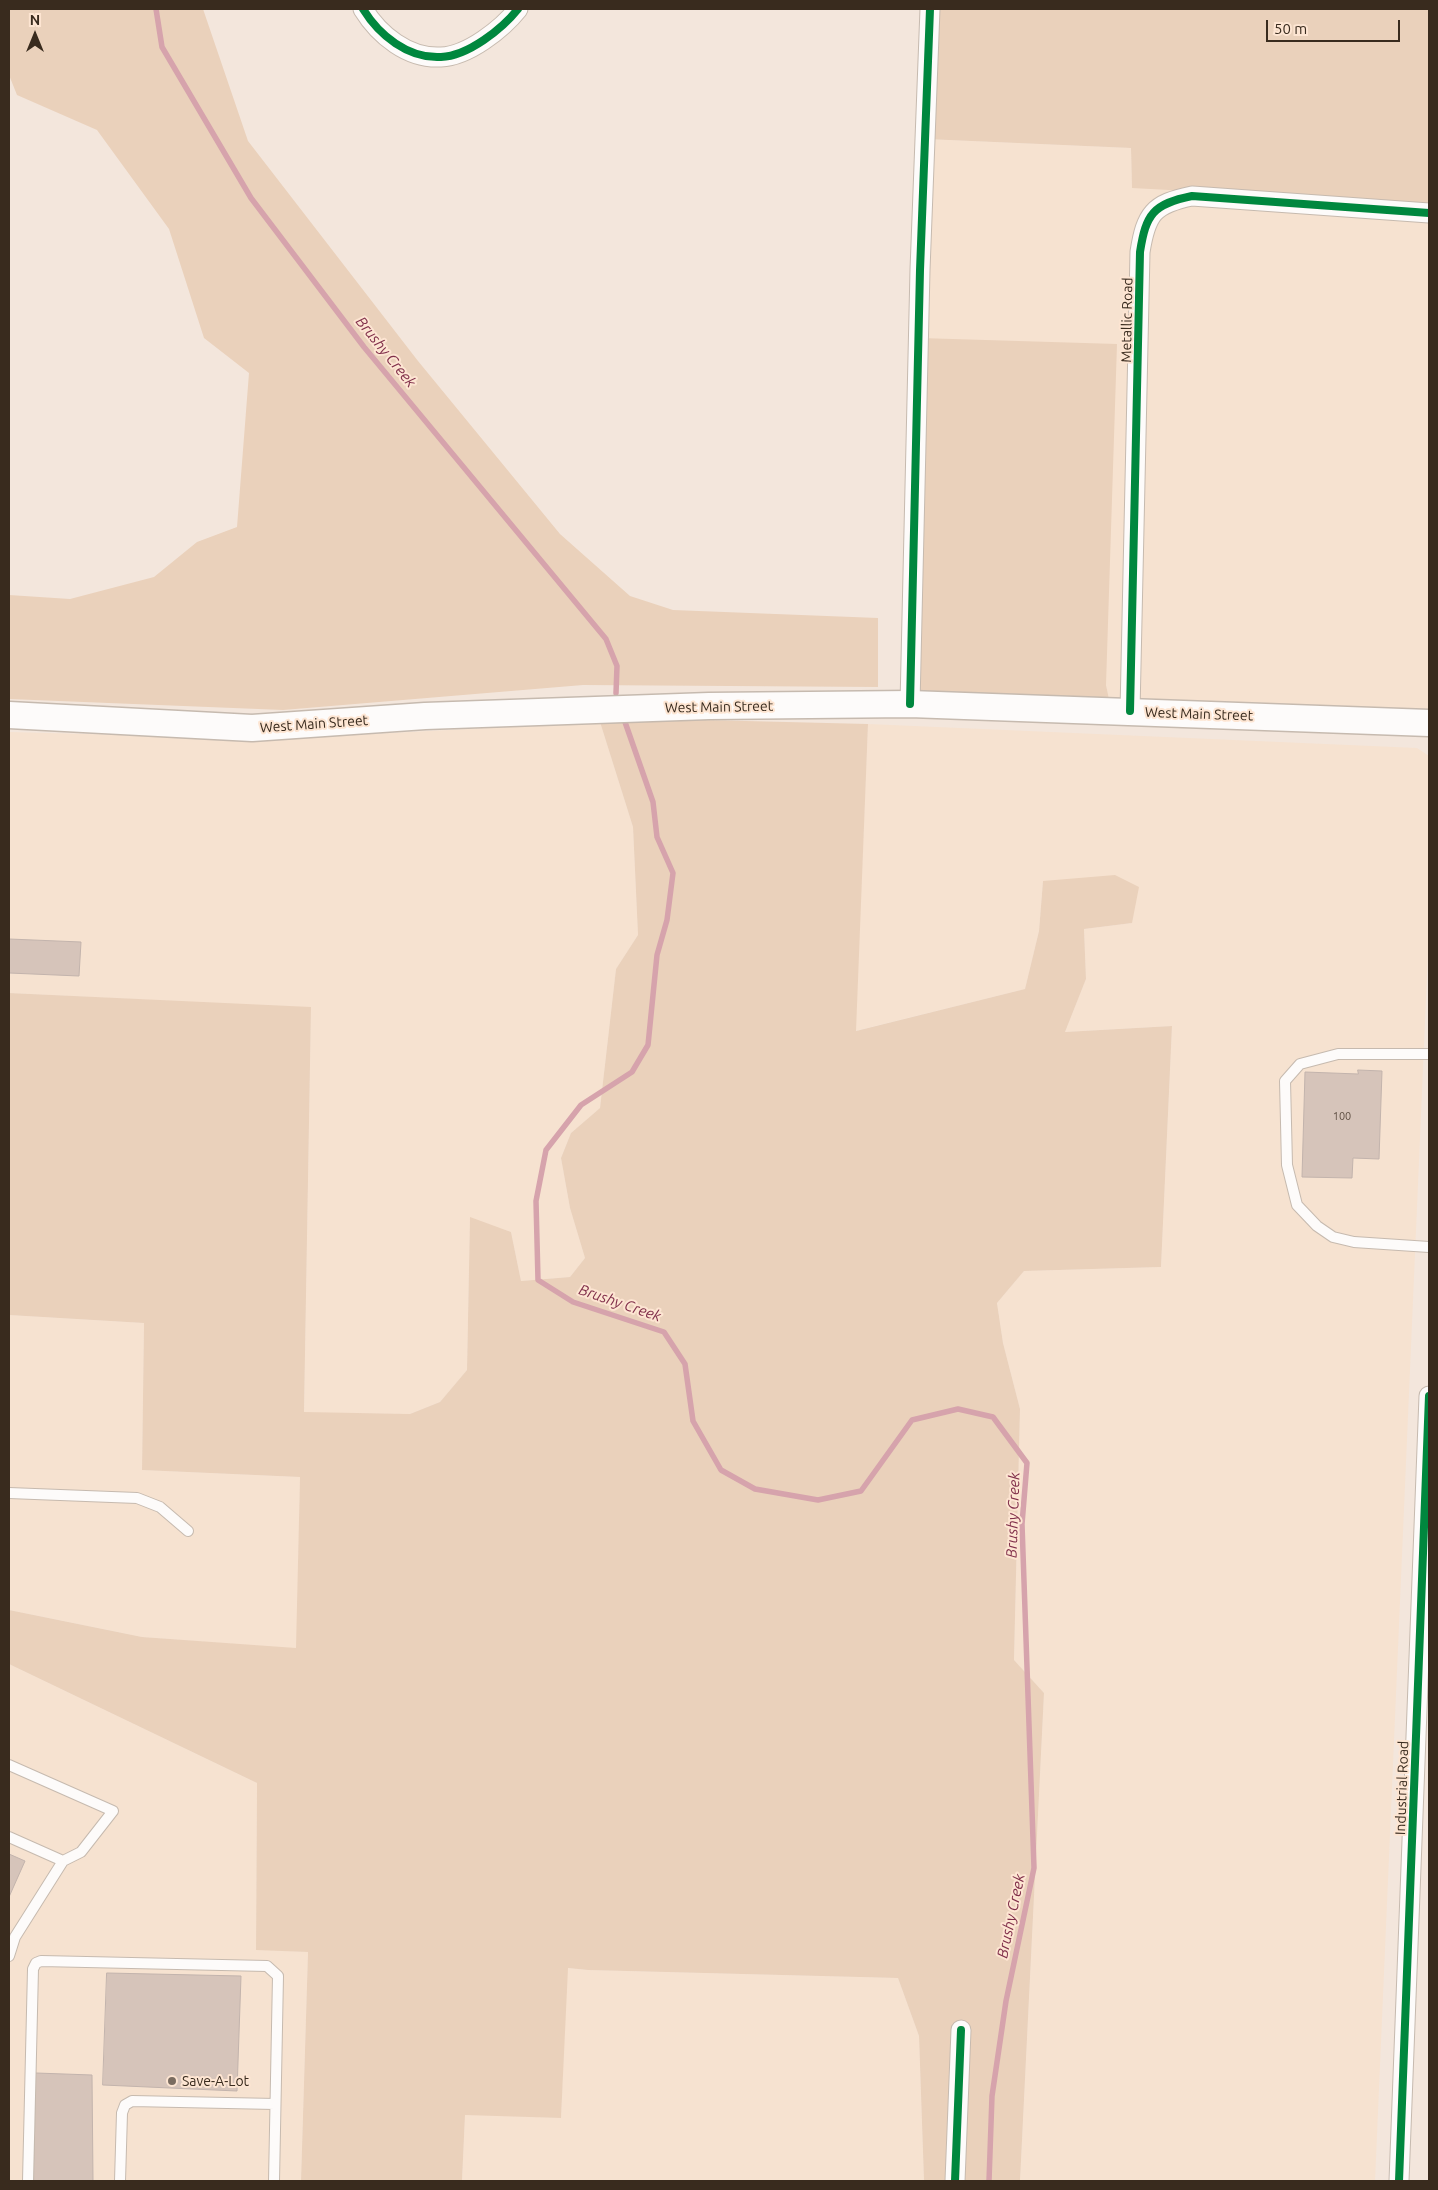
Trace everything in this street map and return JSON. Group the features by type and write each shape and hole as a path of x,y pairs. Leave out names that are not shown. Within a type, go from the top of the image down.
{"main road":[{"name":"West Main Street","path":"9,715 252,728 435,715 709,706 910,704 1429,722"}],"street":[{"path":"363,9 384,35 399,46 419,55 442,58 462,52 483,40 507,23 518,9"},
{"path":"910,704 920,270 930,9"},
{"name":"Metallic Road","path":"1130,711 1140,252 1144,227 1156,210 1172,200 1192,196 1429,213"},
{"name":"Industrial Road","path":"1399,2181 1429,1396"},
{"path":"955,2181 961,2030"}],"lane":[{"path":"1429,1054 1330,1056 1300,1064 1286,1081 1287,1165 1297,1204 1317,1226 1333,1238 1354,1242 1429,1247"},
{"path":"9,1493 137,1498 160,1507 188,1531"},
{"path":"9,1764 113,1811 81,1852 63,1861 16,1937 9,1956"},
{"path":"9,1836 63,1861"},
{"path":"28,2181 33,1969 36,1963 41,1961 267,1966 278,1976 274,2181"},
{"path":"120,2181 122,2113 125,2105 132,2101 275,2104"}],"shaded area":[{"path":"9,9 203,9 248,141 418,361 560,534 630,596 673,610 878,618 878,687 583,685 283,710 9,699 9,595 70,599 154,577 197,542 237,527 249,373 204,338 169,229 97,130 17,95 9,75"},
{"path":"933,9 1429,9 1429,204 1132,188 1131,148 926,139"},
{"path":"926,139 1131,148 1132,187 1429,204 1429,713 1109,699 1106,685 920,338"},
{"path":"920,338 1117,344 1106,685 1109,699 924,693 909,680"},
{"path":"664,719 868,724 856,1031 1025,989 1039,931 1043,881 1115,875 1139,887 1132,923 1084,929 1086,979 1065,1032 1172,1026 1161,1267 1024,1271 997,1303 1003,1343 1020,1409 1014,1660 1044,1693 1020,2181 924,2181 919,2036 898,1978 568,1968 561,2118 465,2115 462,2181 301,2181 308,1952 256,1950 257,1783 9,1664 9,1610 142,1637 296,1648 300,1477 142,1470 144,1323 9,1315 9,993 311,1007 304,1412 410,1414 440,1402 467,1370 470,1217 511,1232 521,1281 570,1277 585,1258 570,1208 561,1158 571,1133 600,1108 616,969 638,935 633,827 600,722"},
{"path":"600,722 633,827 638,935 616,969 600,1108 571,1133 561,1158 570,1208 585,1258 570,1277 521,1281 511,1232 470,1218 467,1370 440,1402 410,1414 304,1413 311,1008 9,993 9,732 277,739"},
{"path":"868,724 1417,748 1429,756 1429,929 1375,2181 1020,2181 1044,1693 1014,1660 1020,1409 1003,1343 997,1303 1024,1271 1161,1267 1172,1026 1065,1032 1086,979 1084,929 1132,923 1043,881 1039,931 1025,989 855,1031"},
{"path":"9,1315 144,1323 142,1470 300,1477 297,1649 142,1637 9,1610"},
{"path":"9,1664 257,1783 256,1949 308,1952 301,2181 9,2181"},
{"path":"567,1968 898,1978 919,2036 924,2181 462,2181 465,2114 561,2118"}],"building":[{"path":"9,939 81,942 79,976 9,973"},
{"path":"1358,1070 1382,1071 1379,1159 1353,1158 1352,1178 1302,1177 1305,1072 1358,1074"},
{"path":"9,1854 25,1861 9,1897"},
{"path":"107,1973 241,1976 237,2091 103,2085"},
{"path":"36,2073 92,2075 93,2181 34,2181"}],"waterway":[{"name":"Brushy Creek","path":"156,9 162,47 251,198 364,347 606,639 617,666 616,693"},
{"name":"Brushy Creek","path":"625,722 653,802 657,837 673,873 667,920 657,955 648,1045 632,1072 581,1105 546,1150 536,1201 538,1280 573,1302 664,1332 685,1364 693,1421 721,1470 755,1489 818,1500 861,1491 912,1420 958,1409 993,1417 1027,1463 1022,1524 1034,1868 1006,2001 992,2096 989,2181"}],"cycle path":[{"path":"363,9 377,28 396,44 406,50 429,57 451,55 473,47 494,33 518,9"},
{"path":"910,704 920,270 930,9"},
{"path":"1130,711 1140,252 1145,228 1149,220 1160,207 1192,196 1429,213"},
{"path":"1399,2181 1429,1396"},
{"path":"955,2181 961,2030"}],"place":[{"name":"Save-A-Lot","path":"172,2081"}]}
